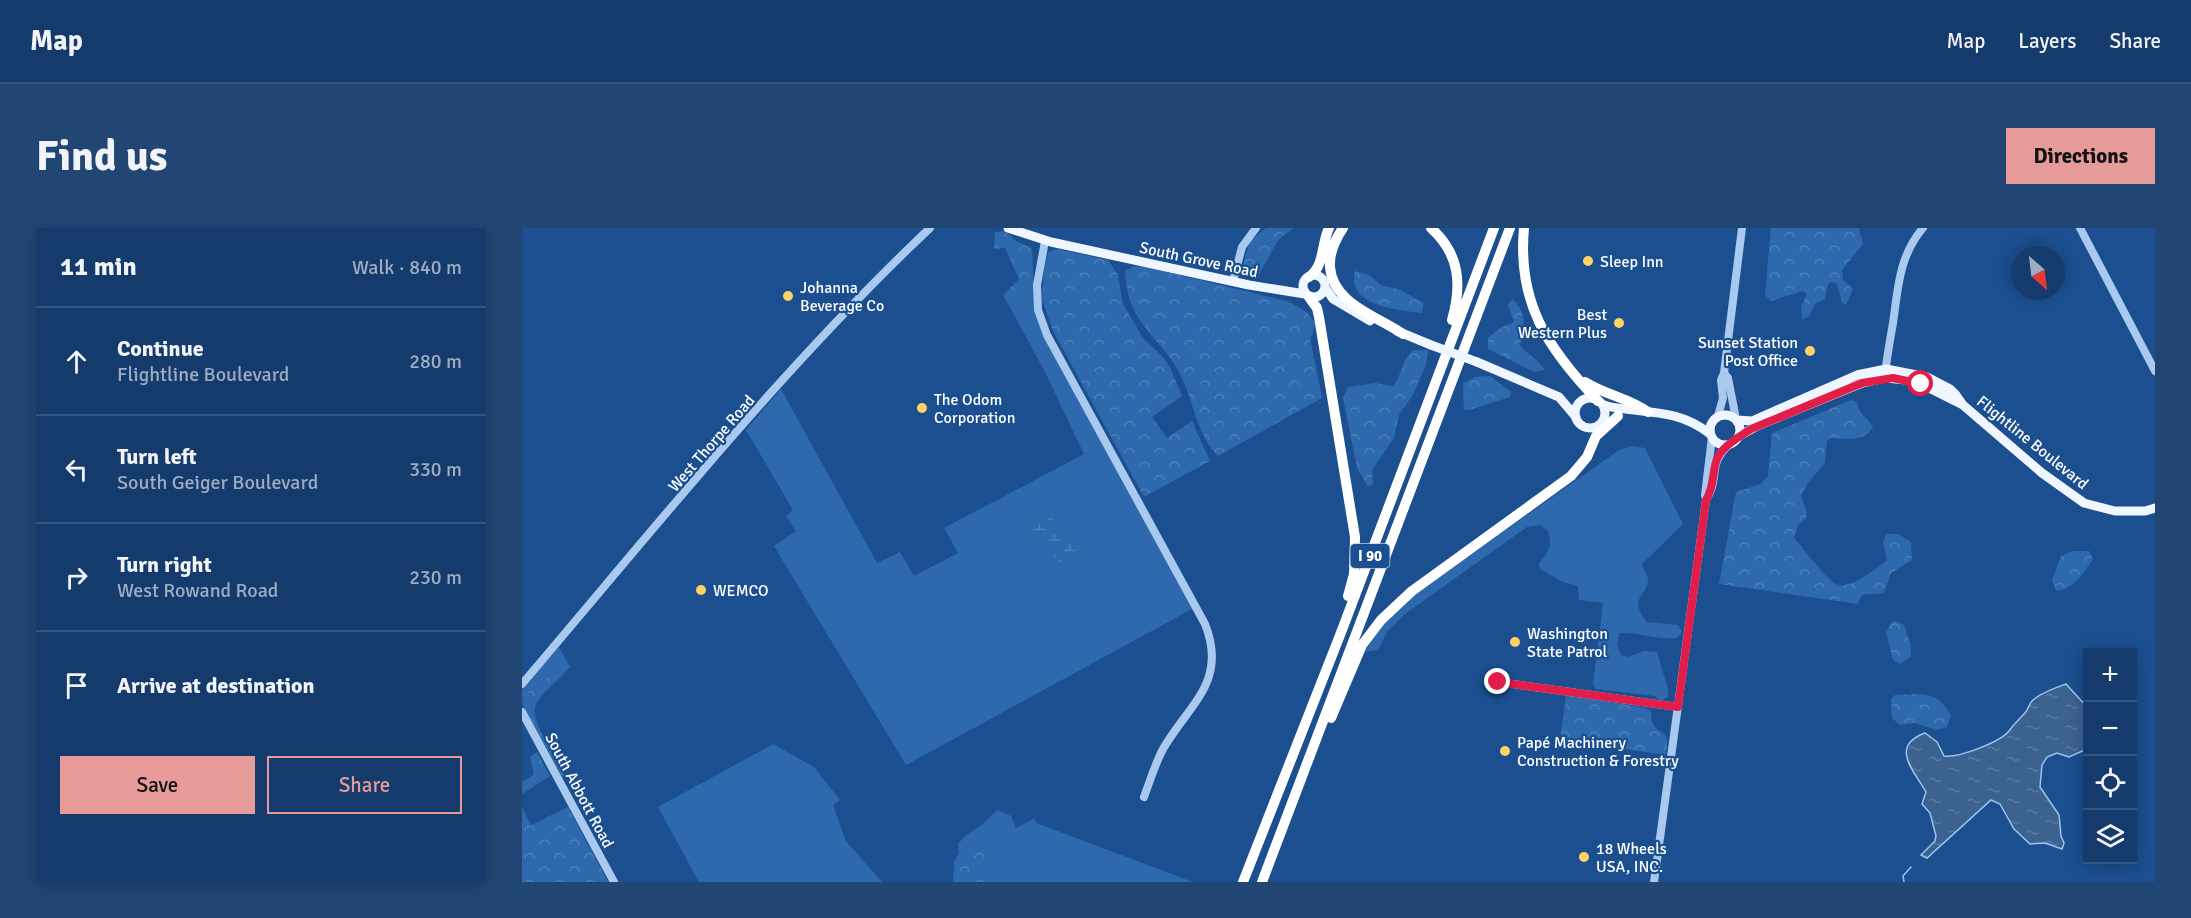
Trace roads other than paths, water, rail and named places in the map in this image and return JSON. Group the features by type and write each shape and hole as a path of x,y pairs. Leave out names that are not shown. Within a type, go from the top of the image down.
{"highway":[{"path":"1307,278 1318,269 1329,228"},
{"path":"1343,228 1331,253 1330,272 1337,288 1353,305 1403,334"},
{"path":"1431,228 1447,246 1458,269 1459,293 1450,330 1450,344"},
{"name":"I 90","path":"1244,882 1494,228"},
{"name":"I 90","path":"1262,882 1510,228"},
{"path":"1524,228 1524,270 1532,307 1554,351 1596,401"},
{"path":"1310,296 1319,317 1355,537 1354,574 1342,630"},
{"path":"1572,373 1594,387 1637,404 1643,411"},
{"path":"1303,772 1325,732 1362,645 1381,620 1412,591 1571,476 1582,463 1596,436 1618,416"},
{"path":"1582,463 1586,438 1598,425"}],"main road":[{"name":"South Grove Road","path":"1008,228 1045,241 1310,296 1351,316 1372,321"},
{"path":"1280,289 1307,278 1320,277 1325,287 1322,293 1310,296 1303,285 1307,278"},
{"name":"South Grove Road","path":"1325,287 1333,299 1372,321 1478,362 1559,397 1596,401 1618,410 1643,411 1693,421 1716,417"},
{"name":"Flightline Boulevard","path":"1739,436 1846,388 1885,374"},
{"name":"Flightline Boulevard","path":"1736,419 1752,421 1857,375 1928,377 1950,389 1963,405 2042,473 2084,502 2115,511 2145,511 2155,507"},
{"name":"South Grove Road","path":"1559,397 1576,417"},
{"path":"1596,401 1605,413 1598,425 1585,427 1576,417 1576,408 1579,403 1596,401"},
{"name":"South Grove Road","path":"1598,425 1618,416 1643,411"},
{"path":"1727,414 1736,419 1740,427 1739,436 1730,444 1721,444 1711,436 1711,423 1716,417 1727,414"},
{"name":"South Grove Road","path":"1693,421 1711,436"}],"street":[{"name":"West Thorpe Road","path":"522,684 782,380 845,311 930,228"},
{"path":"1233,281 1242,247 1256,228"},
{"path":"1716,417 1723,398 1721,380 1724,373 1742,228"},
{"path":"1885,374 1899,274 1904,257 1923,228"},
{"path":"2080,228 2155,371"},
{"path":"1045,241 1037,285 1038,310 1047,335 1205,624 1211,640 1211,671 1203,694 1162,750 1144,797"},
{"path":"1724,373 1728,378 1736,419"},
{"path":"1706,500 1711,436"},
{"path":"1654,882 1706,500 1713,484 1716,460 1730,444"},
{"path":"1491,681 1678,707"},
{"name":"South Abbott Road","path":"522,712 614,882"}],"water":[{"path":"2066,684 2083,703 2083,751 2069,757 2057,753 2047,757 2042,765 2040,787 2059,815 2064,843 2062,849 2045,843 2030,844 2014,829 2000,804 1991,800 1927,858 1921,855 1935,841 1936,836 1930,813 1922,804 1926,792 1908,760 1906,752 1908,745 1914,738 1925,733 1937,742 1944,756 1979,748 1997,740 2009,731 2025,713 2031,702 2048,691"}],"waterway":[{"path":"1904,882 1903,876 1911,867"}],"place":[{"name":"Sleep Inn","path":"1588,261"},
{"name":"Johanna Beverage Co","path":"788,296"},
{"name":"Best Western Plus","path":"1619,323"},
{"name":"Sunset Station Post Office","path":"1810,351"},
{"name":"The Odom Corporation","path":"922,408"},
{"name":"WEMCO","path":"701,590"},
{"name":"Washington State Patrol","path":"1515,642"},
{"name":"Papé Machinery Construction & Forestry","path":"1505,751"},
{"name":"18 Wheels USA, INC.","path":"1584,857"}]}
